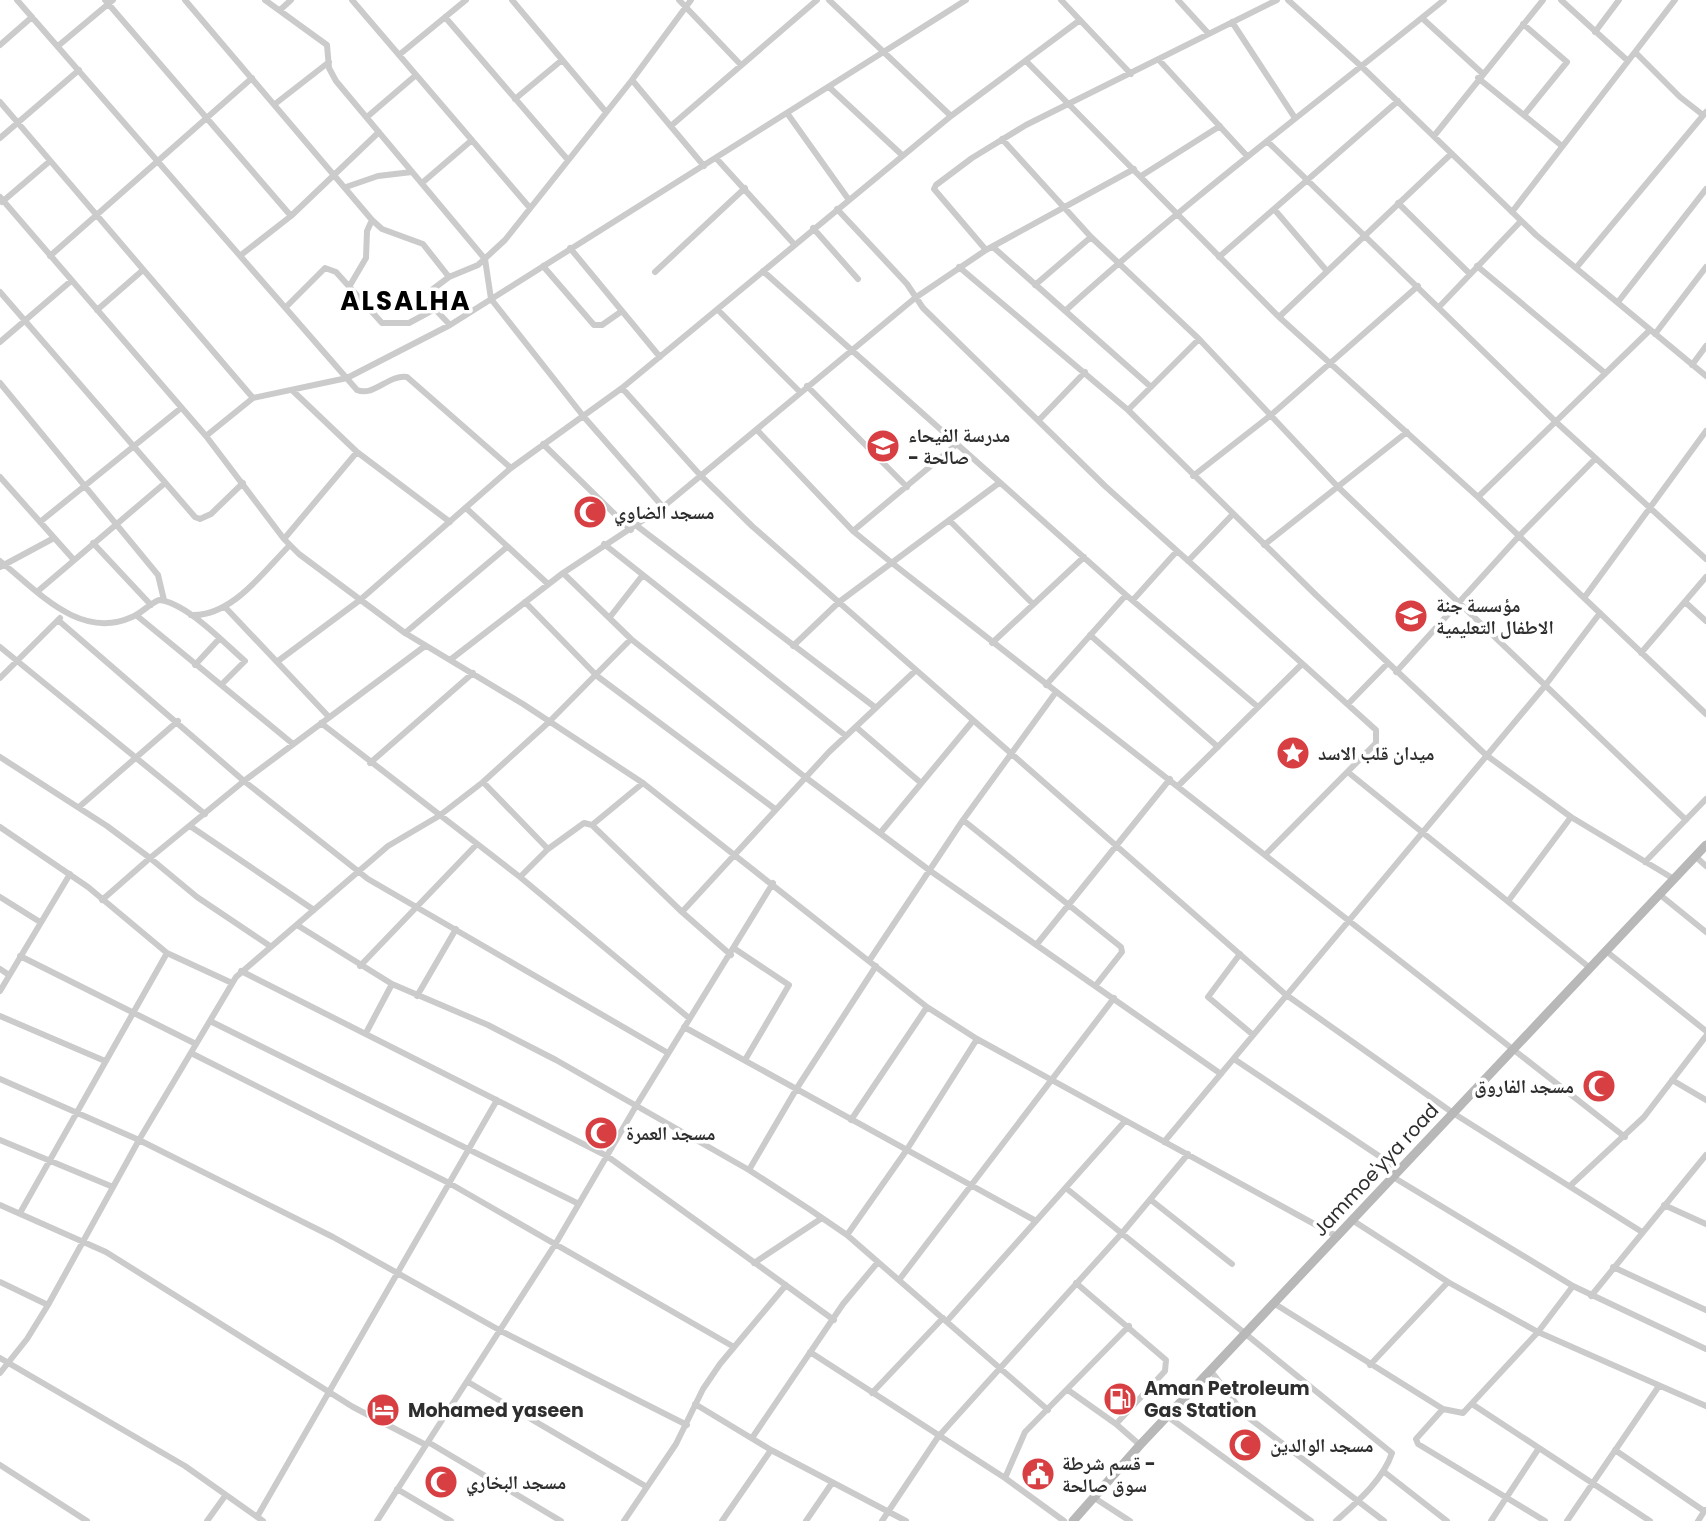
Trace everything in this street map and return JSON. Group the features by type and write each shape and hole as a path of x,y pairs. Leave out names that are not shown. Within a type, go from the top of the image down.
{"main road":[{"name":"Jammoe'yya road","path":"1073,1521 1167,1416 1706,845"}],"street":[{"path":"17,0 361,392 395,377 407,377 511,468"},
{"path":"185,0 336,174 372,220 382,229 423,244 449,277"},
{"path":"265,0 327,45 329,62 336,81 485,259 491,299 584,417 663,507"},
{"path":"280,10 291,0"},
{"path":"352,0 530,208"},
{"path":"399,55 466,0"},
{"path":"512,0 606,112"},
{"path":"678,0 741,65"},
{"path":"450,325 430,304 433,289 449,277 485,259 530,208 632,80 691,0"},
{"path":"829,0 951,116"},
{"path":"206,436 253,398 347,378 450,325 965,0"},
{"path":"1061,0 1131,74"},
{"path":"1178,0 1208,33"},
{"path":"1151,387 989,248 934,187 1002,139 1232,22 1263,3 1277,0"},
{"path":"1288,0 1361,66 1521,221 1706,376"},
{"path":"1065,311 1118,262 1247,156 1444,0"},
{"path":"1434,136 1543,0"},
{"path":"1560,0 1628,61"},
{"path":"1595,32 1619,0"},
{"path":"1512,212 1675,0"},
{"path":"58,46 109,1 290,216"},
{"path":"672,125 812,1"},
{"path":"0,45 32,17"},
{"path":"445,18 568,160"},
{"path":"1422,18 1480,76 1562,146"},
{"path":"278,661 360,600 511,468 622,388 902,155 1080,20"},
{"path":"1232,22 1295,118"},
{"path":"1522,24 1567,62 1524,115"},
{"path":"1576,268 1705,113 1680,97 1635,52"},
{"path":"515,99 562,60"},
{"path":"1159,60 1247,156"},
{"path":"1026,61 1141,176 1176,216 1279,317 1478,497 1706,714"},
{"path":"275,104 329,62"},
{"path":"0,138 79,70"},
{"path":"367,117 416,75"},
{"path":"50,256 252,78"},
{"path":"632,80 704,166"},
{"path":"829,87 902,155"},
{"path":"0,102 253,398"},
{"path":"1219,257 1398,102"},
{"path":"787,113 849,200"},
{"path":"1141,176 1220,126"},
{"path":"241,255 290,216 379,132"},
{"path":"1002,139 1091,237 1199,339 1338,487 1686,820"},
{"path":"422,183 472,140"},
{"path":"1267,141 1556,422 1706,559"},
{"path":"1279,317 1451,154"},
{"path":"716,158 793,244"},
{"path":"50,162 1,200 206,436 290,545 405,633 473,673 643,783 927,1007 977,1039 1338,1237"},
{"path":"450,660 563,573 663,507 915,298 989,248 1065,209 1134,169"},
{"path":"346,187 378,176 412,172"},
{"path":"655,272 744,188"},
{"path":"1618,302 1706,189"},
{"path":"1398,203 1470,274"},
{"path":"837,209 907,284 915,298 1096,478 1378,734 1376,743 1349,773 1266,854"},
{"path":"1275,209 1326,270"},
{"path":"349,287 366,258 368,231 372,220"},
{"path":"1439,307 1521,221"},
{"path":"813,228 858,279"},
{"path":"1035,285 1091,237"},
{"path":"570,248 660,357"},
{"path":"543,266 594,325 602,325 622,311"},
{"path":"1477,266 1605,373"},
{"path":"959,267 1128,410 1264,545 1486,755 1571,817 1674,879"},
{"path":"1478,497 1605,373 1652,332 1706,267"},
{"path":"286,307 325,268 336,272 377,320 389,325 409,323 433,310"},
{"path":"97,310 143,270"},
{"path":"763,271 1126,595 1258,707"},
{"path":"0,342 72,281"},
{"path":"1193,476 1271,415 1418,286"},
{"path":"0,292 195,517 200,519 211,514 243,483"},
{"path":"718,310 907,487"},
{"path":"1128,410 1199,339"},
{"path":"1692,365 1706,346"},
{"path":"1039,420 1085,372"},
{"path":"0,383 3,392 85,483 160,578 164,600"},
{"path":"622,388 701,476 915,672 1285,994 1453,1113 1642,1232"},
{"path":"293,391 356,453 450,522"},
{"path":"40,522 181,408"},
{"path":"757,430 853,531 892,564 1179,785 1625,1136"},
{"path":"1584,598 1706,431"},
{"path":"1264,545 1407,432"},
{"path":"543,444 634,528 876,708"},
{"path":"853,531 957,444"},
{"path":"284,539 356,453"},
{"path":"1396,672 1519,536 1595,459"},
{"path":"0,477 74,560"},
{"path":"38,591 165,483"},
{"path":"793,646 839,602 999,483"},
{"path":"466,509 548,584"},
{"path":"1188,561 1233,514"},
{"path":"949,520 1033,604"},
{"path":"54,538 2,564 64,614 96,623 122,621 164,600"},
{"path":"93,543 151,605"},
{"path":"604,544 846,736"},
{"path":"191,615 209,614 225,607 290,545"},
{"path":"405,633 507,547"},
{"path":"1133,600 1177,551"},
{"path":"992,643 1084,557"},
{"path":"563,573 631,639 805,777 929,870 1221,1074"},
{"path":"610,617 642,576"},
{"path":"1641,653 1706,577"},
{"path":"1046,685 1126,595"},
{"path":"164,600 191,615 245,662 221,685"},
{"path":"1685,602 1706,621"},
{"path":"525,603 597,676 775,809"},
{"path":"225,607 329,717"},
{"path":"1164,1142 1544,687 1600,613"},
{"path":"0,678 64,614"},
{"path":"136,615 293,744"},
{"path":"58,620 178,721 244,781 358,871 668,1053"},
{"path":"1090,635 1218,747"},
{"path":"195,665 219,639"},
{"path":"0,1373 10,1363 48,1305 139,1140 241,971 400,838 439,816 483,782 550,722 631,639"},
{"path":"102,900 244,781 425,646"},
{"path":"0,647 205,814"},
{"path":"1348,704 1388,663"},
{"path":"1179,785 1301,665"},
{"path":"682,912 805,777 915,672"},
{"path":"370,763 473,673"},
{"path":"869,961 962,820 1056,692"},
{"path":"79,807 178,721"},
{"path":"881,832 972,722"},
{"path":"321,723 520,877 689,1018"},
{"path":"856,727 921,783"},
{"path":"0,757 132,842 197,897 270,946"},
{"path":"1349,773 1590,968"},
{"path":"1037,944 1170,779"},
{"path":"483,782 548,849"},
{"path":"592,825 643,783"},
{"path":"1645,862 1706,799"},
{"path":"1509,900 1571,817"},
{"path":"962,820 1122,950 1096,985"},
{"path":"520,877 548,849 584,823 592,825 682,912 733,952 789,985 745,1060"},
{"path":"190,826 314,910"},
{"path":"0,827 70,874 167,953 232,983"},
{"path":"360,966 477,844"},
{"path":"1695,856 1706,866"},
{"path":"0,991 70,874"},
{"path":"377,1521 556,1243 689,1018 733,952 773,883"},
{"path":"1659,894 1706,932"},
{"path":"0,897 40,922"},
{"path":"297,925 392,984 488,1025 749,1170 846,1235 1048,1410"},
{"path":"417,996 456,929"},
{"path":"1571,1185 1625,1136 1672,1080 1706,1033 1606,951"},
{"path":"20,1213 167,953"},
{"path":"1240,954 1208,997 1252,1034"},
{"path":"20,956 196,1044"},
{"path":"749,1170 797,1088 876,966"},
{"path":"0,970 9,975"},
{"path":"241,971 607,1156 834,1320"},
{"path":"366,1033 392,984"},
{"path":"899,1280 1114,998"},
{"path":"851,1120 927,1007"},
{"path":"0,1016 105,1061"},
{"path":"209,1021 579,1204"},
{"path":"684,1027 1036,1221"},
{"path":"846,1235 906,1151 977,1039"},
{"path":"191,1053 449,1183 734,1347"},
{"path":"1234,1059 1397,1173 1573,1286 1706,1349"},
{"path":"0,1079 139,1140 333,1237 501,1331 687,1425"},
{"path":"1672,1080 1706,1100"},
{"path":"0,1357 185,1466 260,1519 328,1390 498,1100"},
{"path":"872,1393 945,1320 1125,1121"},
{"path":"0,1140 113,1187"},
{"path":"882,1521 938,1437 999,1366 1123,1232 1188,1154"},
{"path":"1591,1296 1706,1155"},
{"path":"1066,1188 1390,1451 1392,1456 1383,1471 1359,1500 1336,1521"},
{"path":"1151,1200 1232,1264"},
{"path":"0,1205 84,1240 328,1390 427,1443 561,1521"},
{"path":"1664,1205 1706,1224"},
{"path":"754,1263 822,1218"},
{"path":"1352,1220 1448,1282 1538,1332 1706,1406"},
{"path":"752,1438 810,1352 878,1262"},
{"path":"1613,1267 1706,1310"},
{"path":"0,1282 48,1305"},
{"path":"1370,1365 1448,1282"},
{"path":"1076,1283 1158,1351 1167,1365 1165,1371 1116,1424"},
{"path":"624,1521 687,1425 695,1404 720,1364 786,1285"},
{"path":"1275,1304 1443,1409 1462,1413 1538,1332 1573,1286"},
{"path":"1005,1478 1025,1432 1129,1326"},
{"path":"810,1352 1005,1478 1064,1521"},
{"path":"1211,1371 1245,1415 1384,1521"},
{"path":"468,1382 647,1487"},
{"path":"1567,1521 1591,1481 1659,1386"},
{"path":"1068,1390 1116,1424 1140,1445"},
{"path":"695,1404 771,1450 906,1521"},
{"path":"1472,1404 1650,1521"},
{"path":"1443,1409 1416,1442 1545,1521"},
{"path":"1167,1416 1311,1521"},
{"path":"1491,1521 1539,1448"},
{"path":"722,1521 771,1450"},
{"path":"1615,1450 1705,1510 1698,1521"},
{"path":"0,1465 87,1521"},
{"path":"1383,1471 1447,1521"},
{"path":"806,1521 832,1483"},
{"path":"397,1489 451,1521"},
{"path":"207,1521 225,1496"},
{"path":"1093,1497 1130,1521"}],"place":[{"name":"مدرسة الفيحاء - صالحة","path":"883,446"},
{"name":"مسجد الضاوي","path":"590,512"},
{"name":"مؤسسة جنة الاطفال التعليمية","path":"1411,616"},
{"name":"ميدان قلب الاسد","path":"1293,753"},
{"name":"مسجد الفاروق","path":"1599,1086"},
{"name":"مسجد العمرة","path":"601,1133"},
{"name":"Aman Petroleum Gas Station","path":"1120,1399"},
{"name":"Mohamed yaseen","path":"383,1410"},
{"name":"مسجد الوالدين","path":"1245,1445"},
{"name":"قسم شرطة - سوق صالحة","path":"1038,1474"},
{"name":"مسجد البخاري","path":"441,1482"}],"district":[{"name":"ALSALHA","path":"406,301"}]}
